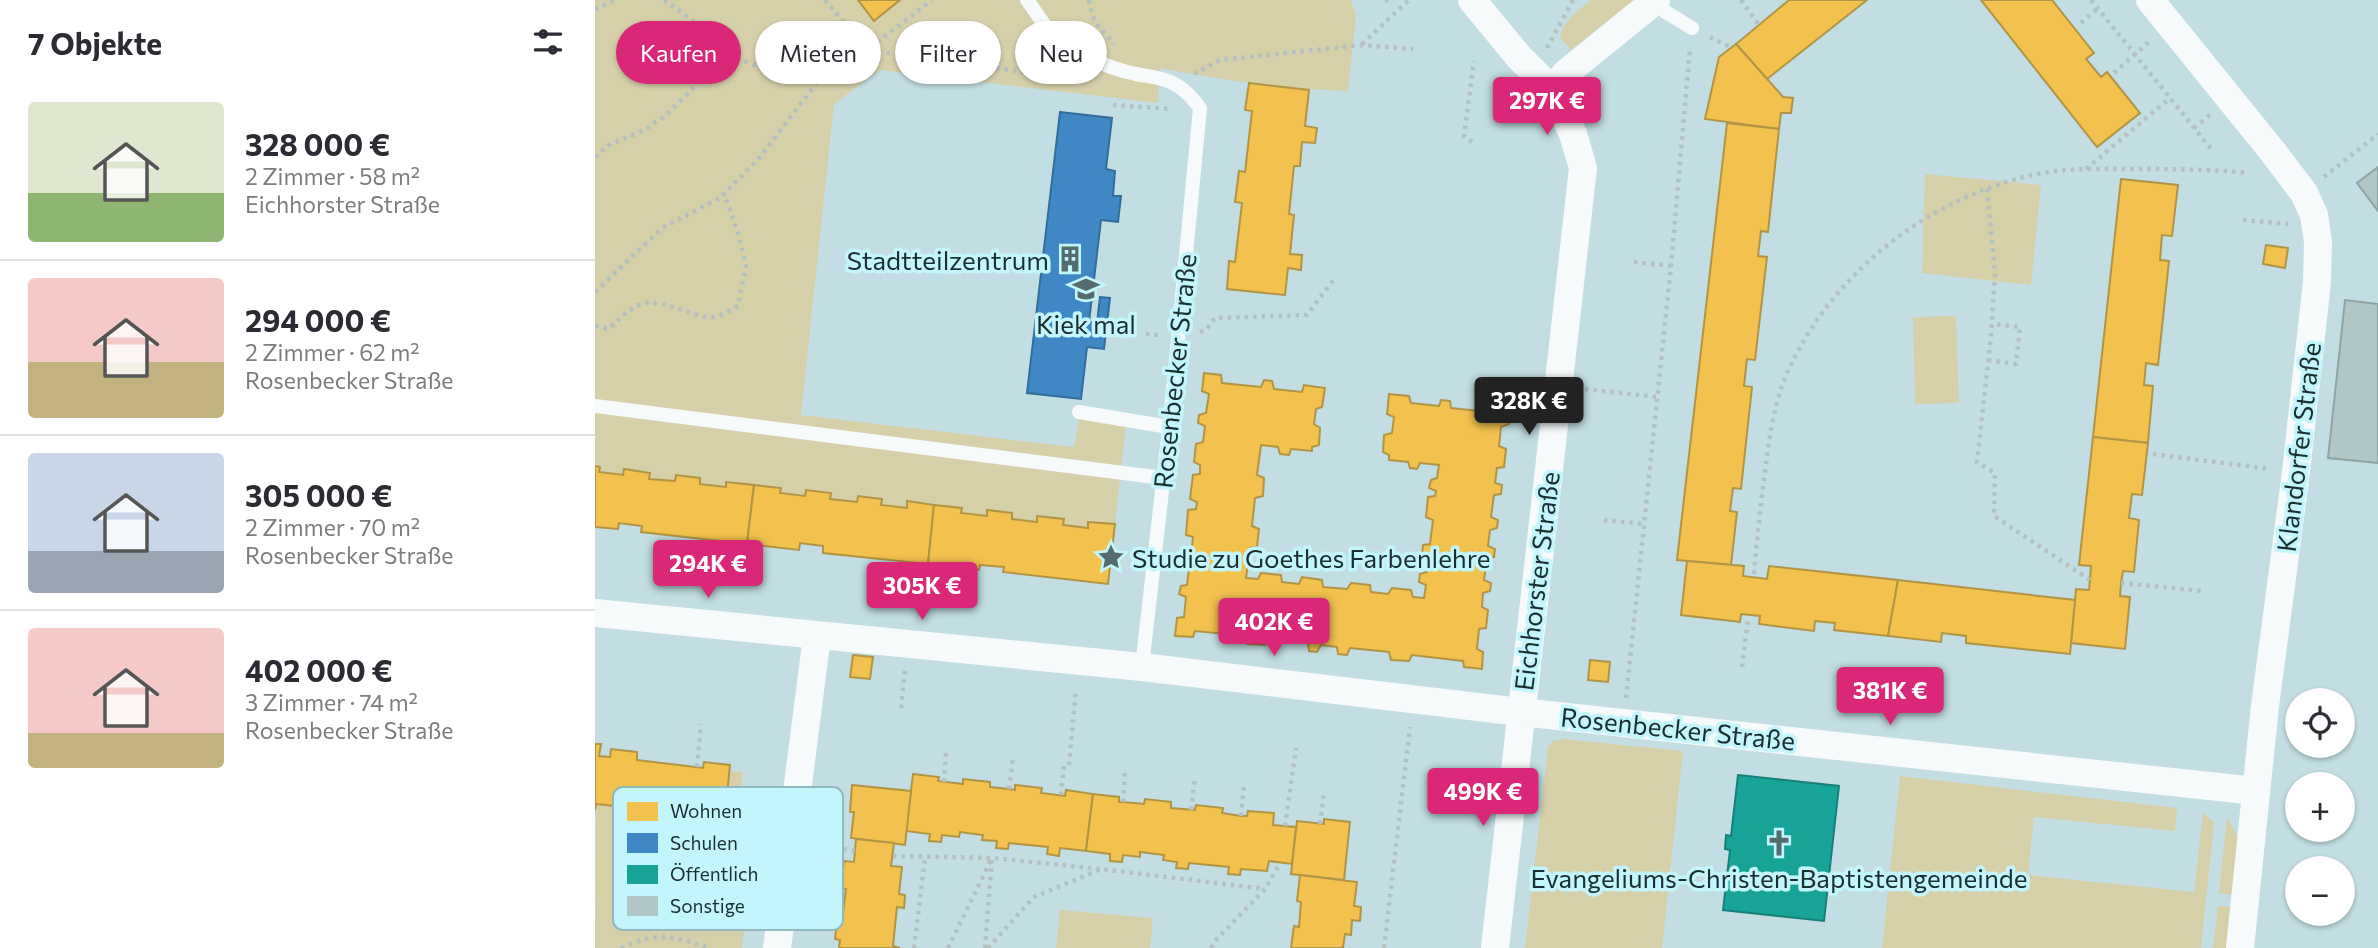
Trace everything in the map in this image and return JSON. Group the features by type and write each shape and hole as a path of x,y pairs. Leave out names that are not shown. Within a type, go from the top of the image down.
{"street":[{"name":"Eichhorster Straße","path":"1472,0 1519,57 1552,90 1573,134 1583,168 1495,948"},
{"name":"Klandorfer Straße","path":"2150,0 2304,194 2314,215 2318,242 2317,282 2256,791 2241,948"},
{"path":"1552,90 1566,73 1655,1"},
{"name":"Rosenbecker Straße","path":"595,613 1143,667 1520,712 2256,791"},
{"path":"798,787 817,636"},
{"path":"777,948 779,930"}],"lane":[{"path":"1027,0 1059,41 1117,69 1155,76 1176,85"},
{"path":"1655,1 1664,11 1692,28"},
{"name":"Rosenbecker Straße","path":"1143,667 1200,108 1190,94 1176,85"},
{"path":"595,406 1163,478"},
{"path":"1079,412 1169,427"}],"path":[{"path":"595,9 615,0"},
{"path":"664,0 694,21"},
{"path":"825,0 843,21"},
{"path":"881,39 932,0"},
{"path":"1385,0 1392,0"},
{"path":"1362,45 1409,0"},
{"path":"1546,49 1573,0"},
{"path":"1741,0 1759,25"},
{"path":"2091,0 2212,150"},
{"path":"2081,23 2098,8"},
{"path":"2114,73 2169,24"},
{"path":"1624,723 1671,266 1692,28"},
{"path":"1176,85 1220,60 1362,45 1413,49"},
{"path":"881,52 1015,71"},
{"path":"1472,142 1464,136 1474,61"},
{"path":"595,157 610,145 642,131 664,117 698,84"},
{"path":"595,292 662,228 720,198 761,156 816,84"},
{"path":"2086,169 2170,99"},
{"path":"1113,105 1173,109"},
{"path":"2344,161 2378,134"},
{"path":"1754,574 1757,527 1772,420 1787,372 1817,317 1893,240 1937,210 1987,189 2043,173 2086,169 2210,169 2249,173"},
{"path":"1987,189 1995,273 1977,462 1995,473 1994,516 2090,580"},
{"path":"595,326 609,329 628,310 641,302 659,303 713,317 738,306 746,266 738,232 724,193"},
{"path":"2243,220 2294,225 2314,215"},
{"path":"1634,262 1671,266"},
{"path":"1196,333 1206,330 1215,318 1307,314 1335,278"},
{"path":"1988,360 2016,364 2020,327 1992,324"},
{"path":"1560,387 1657,397"},
{"path":"2153,454 2296,472"},
{"path":"1604,520 1644,524"},
{"path":"2121,583 2203,591"},
{"path":"1742,667 1748,619"},
{"path":"901,708 908,645"},
{"path":"1061,795 1079,661"},
{"path":"1384,948 1413,698"},
{"path":"697,767 701,724"},
{"path":"1285,826 1296,748"},
{"path":"944,782 946,751"},
{"path":"1009,789 1013,758"},
{"path":"1123,802 1125,771"},
{"path":"1191,810 1195,778"},
{"path":"1241,816 1244,783"},
{"path":"1320,824 1324,792"},
{"path":"843,849 855,851"},
{"path":"893,856 992,858 1265,889"},
{"path":"914,948 925,858"},
{"path":"948,948 992,858"},
{"path":"987,948 992,858"},
{"path":"1212,948 1217,939 1265,889 1280,863"},
{"path":"987,948 1034,897 1101,869"},
{"path":"621,948 644,937 668,937 710,948"}],"shaded area":[{"path":"595,0 858,0 874,21 755,21 755,84 861,84 834,104 801,415 1074,447 1079,419 1126,424 1115,524 1089,522 1088,528 1063,525 1063,519 1038,516 1037,522 1012,519 1012,513 988,510 987,516 961,513 961,508 908,502 907,508 881,505 882,499 858,496 857,502 830,499 831,494 806,490 805,496 780,493 780,488 727,482 726,487 700,484 700,478 676,475 675,481 649,479 649,472 624,469 623,475 599,472 600,467 595,466"},
{"path":"900,0 1351,0 1356,16 1348,91 1253,83 1160,68 1158,103 998,84 1001,84 1001,21 895,21 895,72 881,70 881,21 874,21"},
{"path":"1591,0 1634,0 1571,50 1560,38 1564,26"},
{"path":"1925,174 2041,185 2031,285 1922,273"},
{"path":"1956,316 1959,403 1915,404 1913,317"},
{"path":"1562,739 1683,751 1662,948 1525,948 1548,747 1553,741"},
{"path":"730,771 743,772 741,787 728,787"},
{"path":"1900,776 2177,808 2175,831 2034,817 2028,875 2194,892 2203,813 2214,822 2201,948 1882,948"},
{"path":"596,804 613,806 613,930 744,930 742,948 595,948"},
{"path":"2227,817 2238,837 2234,895 2219,893"},
{"path":"2218,906 2232,907 2227,948 2213,948"},
{"path":"1060,910 1153,918 1150,948 1056,948"}],"building: Wohnen":[{"path":"858,0 900,0 874,21"},
{"path":"1789,0 1867,0 1767,79 1736,44"},
{"path":"1981,0 2052,0 2094,53 2086,59 2101,77 2107,72 2140,113 2097,147"},
{"path":"1736,44 1783,97 1793,98 1791,113 1781,113 1779,129 1705,119 1719,57"},
{"path":"1249,83 1309,90 1305,126 1317,128 1315,143 1302,142 1300,166 1294,166 1289,214 1294,215 1290,254 1302,255 1301,270 1288,268 1285,295 1227,289 1229,261 1235,262 1242,203 1235,202 1239,171 1245,172 1252,111 1245,110"},
{"path":"1727,123 1779,129 1768,232 1761,231 1758,256 1767,257 1755,360 1747,359 1744,386 1752,387 1741,489 1733,488 1730,511 1737,512 1731,565 1677,560"},
{"path":"2121,179 2178,185 2172,236 2162,235 2160,260 2169,261 2158,365 2146,363 2144,385 2153,386 2148,443 2093,437"},
{"path":"2266,245 2288,248 2285,268 2263,264"},
{"path":"1204,373 1221,375 1222,383 1261,387 1264,380 1272,381 1274,389 1302,392 1304,385 1325,388 1322,407 1316,409 1314,424 1320,428 1319,445 1312,447 1312,451 1291,449 1289,455 1280,454 1278,447 1261,445 1257,475 1264,478 1263,496 1255,498 1252,526 1259,529 1257,547 1250,548 1246,578 1258,579 1261,573 1281,575 1282,582 1299,584 1302,577 1322,580 1323,587 1347,589 1351,583 1370,585 1371,592 1388,594 1392,588 1411,590 1413,597 1424,598 1426,585 1419,582 1420,574 1427,572 1428,567 1421,564 1423,545 1430,544 1433,520 1426,517 1428,497 1435,496 1436,491 1429,488 1431,480 1437,478 1439,465 1420,463 1417,469 1410,468 1408,462 1389,460 1389,455 1383,452 1384,435 1392,433 1394,417 1387,414 1389,394 1409,396 1411,403 1439,406 1441,400 1450,401 1451,408 1489,412 1493,406 1510,407 1509,424 1501,427 1499,446 1506,449 1504,467 1497,468 1495,483 1502,485 1501,494 1494,495 1491,517 1498,520 1497,528 1490,530 1488,546 1495,549 1494,557 1487,558 1484,580 1491,583 1490,591 1483,593 1482,607 1488,610 1486,628 1479,629 1477,649 1483,652 1482,669 1464,667 1463,661 1412,655 1409,661 1391,660 1389,652 1350,648 1347,655 1338,654 1337,647 1321,645 1317,652 1309,651 1308,643 1268,639 1265,645 1247,644 1246,636 1195,631 1193,637 1175,636 1177,618 1184,617 1186,597 1179,594 1181,586 1187,585 1189,568 1183,566 1185,548 1192,547 1193,537 1186,535 1188,510 1196,509 1197,502 1190,499 1193,475 1200,474 1200,465 1194,462 1196,444 1203,442 1205,426 1198,423 1199,415 1206,413 1209,394 1202,391"},
{"path":"2093,437 2148,443 2142,495 2132,494 2129,518 2139,520 2134,572 2123,571 2121,583 2120,596 2130,597 2125,649 2071,643 2076,589 2089,590 2091,566 2079,565"},
{"path":"595,466 600,467 599,472 623,475 624,469 650,473 649,479 675,481 676,475 700,478 700,484 726,487 726,482 754,485 747,544 641,532 642,526 619,523 618,529 595,527"},
{"path":"754,485 781,488 780,493 805,496 806,490 831,493 830,499 857,502 858,496 882,499 881,505 907,508 907,501 934,505 928,564 823,553 823,546 800,543 799,550 747,544"},
{"path":"934,505 962,508 961,513 987,516 987,510 1012,513 1012,519 1037,522 1037,516 1064,519 1063,525 1088,528 1088,522 1115,524 1108,584 1003,572 1004,567 980,565 979,570 928,564"},
{"path":"1687,561 1744,566 1743,576 1767,579 1769,566 1898,580 1888,636 1834,630 1835,623 1815,621 1814,631 1759,624 1760,616 1741,614 1740,622 1681,615"},
{"path":"1898,580 2075,600 2070,654 1966,643 1966,636 1942,633 1941,642 1888,636"},
{"path":"853,655 873,657 870,679 850,677"},
{"path":"1590,660 1610,662 1608,682 1588,680"},
{"path":"595,744 601,744 599,756 610,757 611,749 637,752 637,760 703,768 704,762 730,765 728,787 613,787 613,806 596,804 595,810"},
{"path":"913,774 939,777 938,781 963,784 963,779 990,782 990,787 1015,790 1015,785 1042,788 1041,793 1065,796 1066,790 1093,794 1086,851 1060,848 1059,856 1047,854 1048,847 1009,843 1008,849 996,848 997,841 982,840 983,835 960,832 959,837 942,835 941,842 929,841 930,834 906,831"},
{"path":"852,785 911,791 905,845 851,838 854,812 850,812"},
{"path":"1093,794 1119,797 1119,802 1144,804 1145,799 1171,802 1171,808 1195,810 1196,805 1223,808 1222,813 1241,816 1247,816 1248,811 1274,813 1273,825 1296,827 1292,864 1269,861 1267,871 1241,869 1240,875 1228,874 1229,867 1189,863 1188,869 1176,868 1177,862 1163,860 1164,855 1140,852 1140,857 1123,855 1122,862 1110,861 1110,854 1086,851"},
{"path":"1324,819 1350,822 1344,880 1291,874 1297,821 1324,824"},
{"path":"856,839 894,843 891,866 902,867 899,894 905,895 904,908 897,907 893,946 900,948 839,948 840,940 835,939 836,930 843,930 846,889 843,888 844,861 854,862"},
{"path":"1300,875 1357,882 1354,906 1361,907 1360,921 1352,920 1351,935 1345,934 1343,948 1291,948 1294,926 1299,927 1301,902 1297,901"}],"building: Schulen":[{"name":"Stadtteilzentrum","path":"1060,112 1112,118 1106,169 1115,171 1113,196 1121,196 1118,222 1101,220 1089,322 1097,323 1100,297 1110,298 1104,349 1087,347 1081,399 1027,393"}],"building: Öffentlich":[{"name":"Evangeliums-Christen-Baptistengemeinde","path":"1738,775 1839,786 1824,921 1723,910 1730,850 1725,849 1726,835 1731,836"}],"building: Sonstige":[{"path":"2378,167 2378,211 2357,183"},
{"path":"2345,300 2378,304 2378,463 2328,458"}],"place":[{"name":"Stadtteilzentrum","path":"1070,259"},
{"name":"Kiek mal","path":"1086,289"},
{"name":"Studie zu Goethes Farbenlehre","path":"1111,557"},
{"name":"Evangeliums-Christen-Baptistengemeinde","path":"1779,843"}]}
